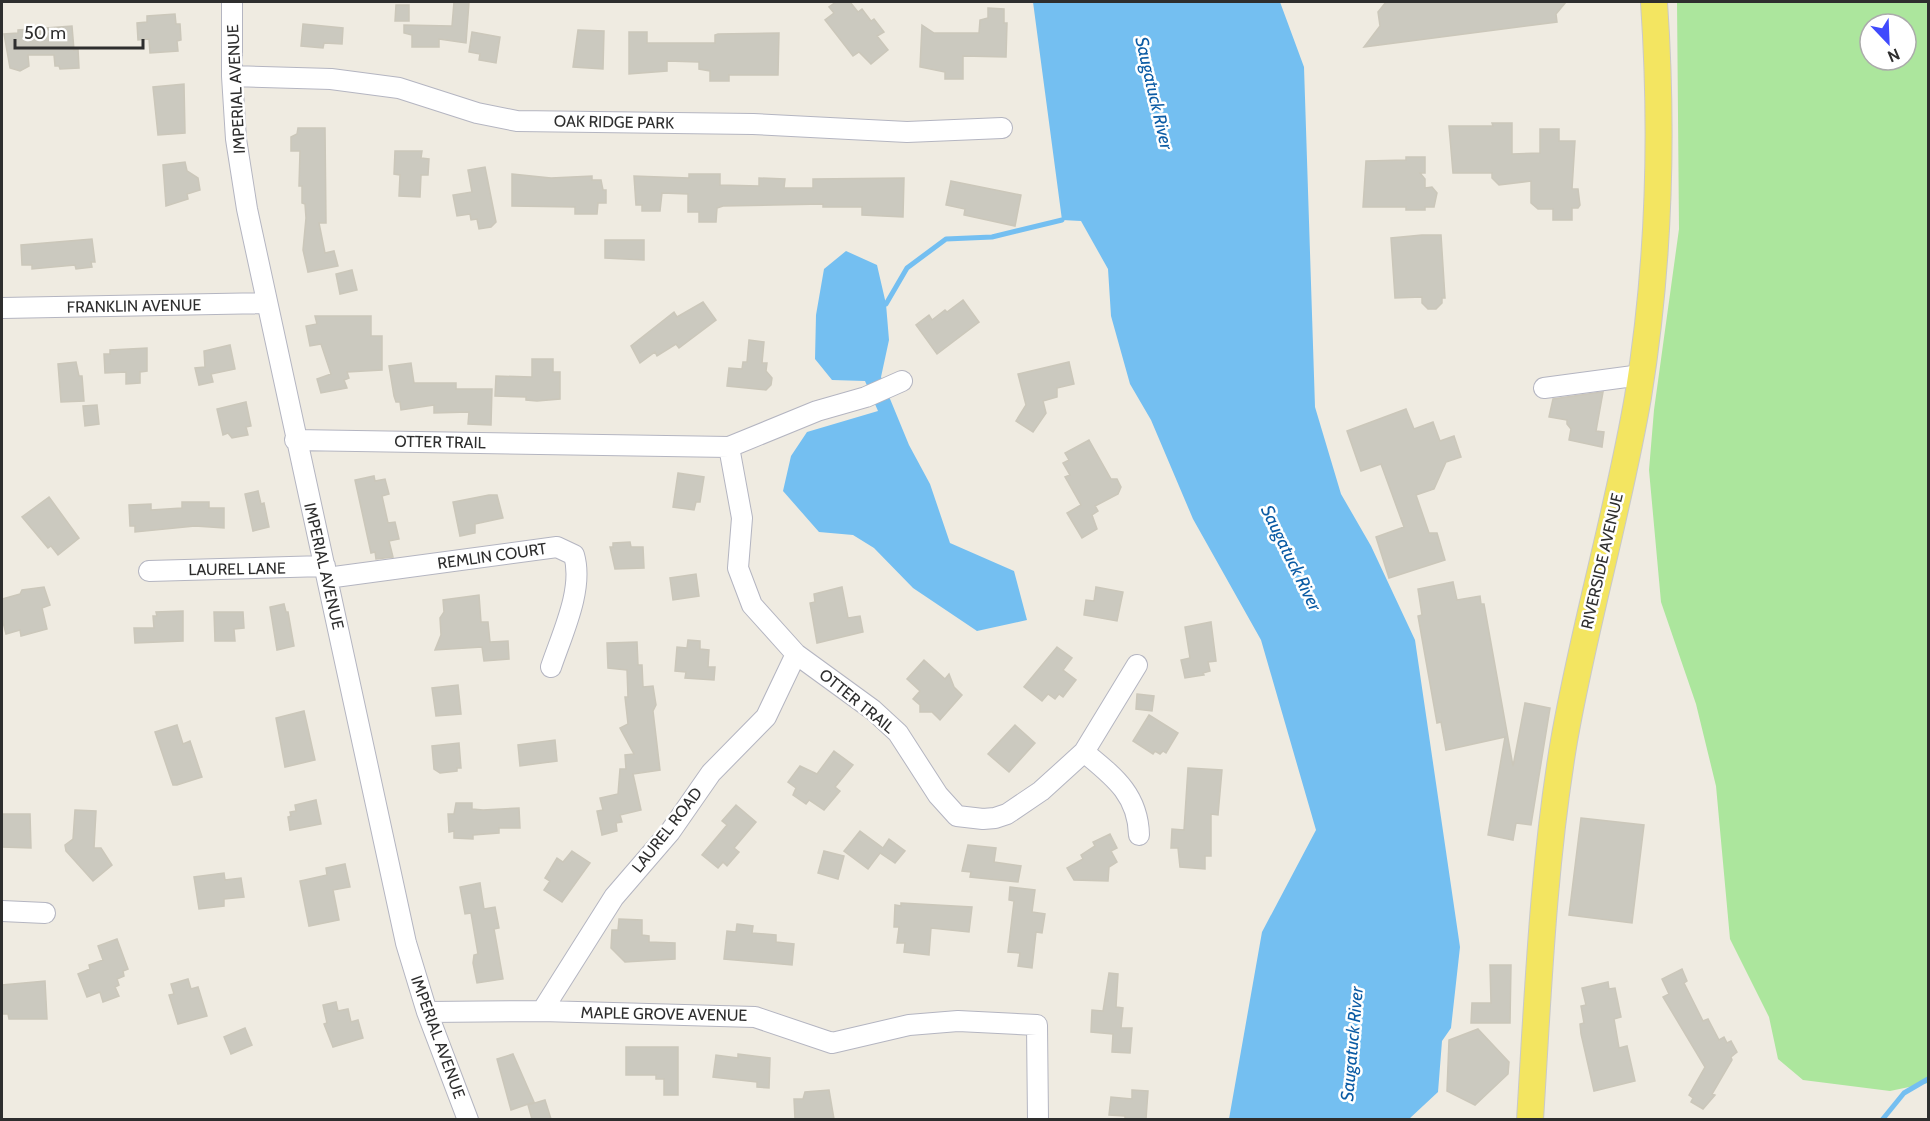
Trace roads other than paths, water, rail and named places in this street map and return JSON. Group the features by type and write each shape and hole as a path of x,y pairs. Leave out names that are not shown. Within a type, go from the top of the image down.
{"main road":[{"name":"RIVERSIDE AVENUE","path":"1530,1119 1544,909 1559,775 1579,661 1626,457 1641,375 1654,250 1659,78 1654,2"}],"street":[{"name":"IMPERIAL AVENUE","path":"232,2 232,76 236,139 266,303 399,915 427,1012 468,1119"},
{"name":"OAK RIDGE PARK","path":"232,76 331,79 399,88 477,113 517,121 753,124 907,132 1002,128"},
{"name":"FRANKLIN AVENUE","path":"2,308 266,303"},
{"path":"1544,388 1641,375"},
{"name":"OTTER TRAIL","path":"296,440 729,447 817,411 866,397 899,382"},
{"name":"OTTER TRAIL","path":"729,447 741,518 738,568 752,605 796,654 873,710 898,733 938,795 957,816 983,819 1007,814 1041,791 1084,752 1137,665"},
{"name":"REMLIN COURT","path":"326,572 557,547 574,555 578,568 570,610 551,667"},
{"name":"LAUREL LANE","path":"149,571 326,572"},
{"name":"LAUREL ROAD","path":"542,1011 614,897 670,832 711,772 766,717 796,654"},
{"path":"1084,752 1114,777 1131,799 1138,815 1139,835"},
{"path":"2,911 45,913"},
{"name":"MAPLE GROVE AVENUE","path":"427,1012 542,1011 755,1017 832,1043 909,1025 958,1021 1037,1025 1038,1119"}],"water":[{"name":"Saugatuck River","path":"1033,2 1280,2 1304,67 1315,407 1341,494 1371,546 1415,640 1460,947 1451,1028 1442,1041 1438,1092 1409,1119 1229,1119 1262,932 1316,830 1261,640 1193,519 1151,420 1130,384 1111,316 1108,269 1081,221 1062,220"},
{"path":"846,251 877,265 886,304 889,340 881,377 909,445 930,484 950,543 1014,571 1027,620 977,631 913,588 874,548 853,535 819,532 783,491 791,456 807,432 878,411 865,381 832,380 815,359 816,315 824,269"}],"waterway":[{"path":"886,304 907,268 946,239 992,237 1062,220"},
{"path":"1882,1120 1904,1093 1928,1079"}]}
